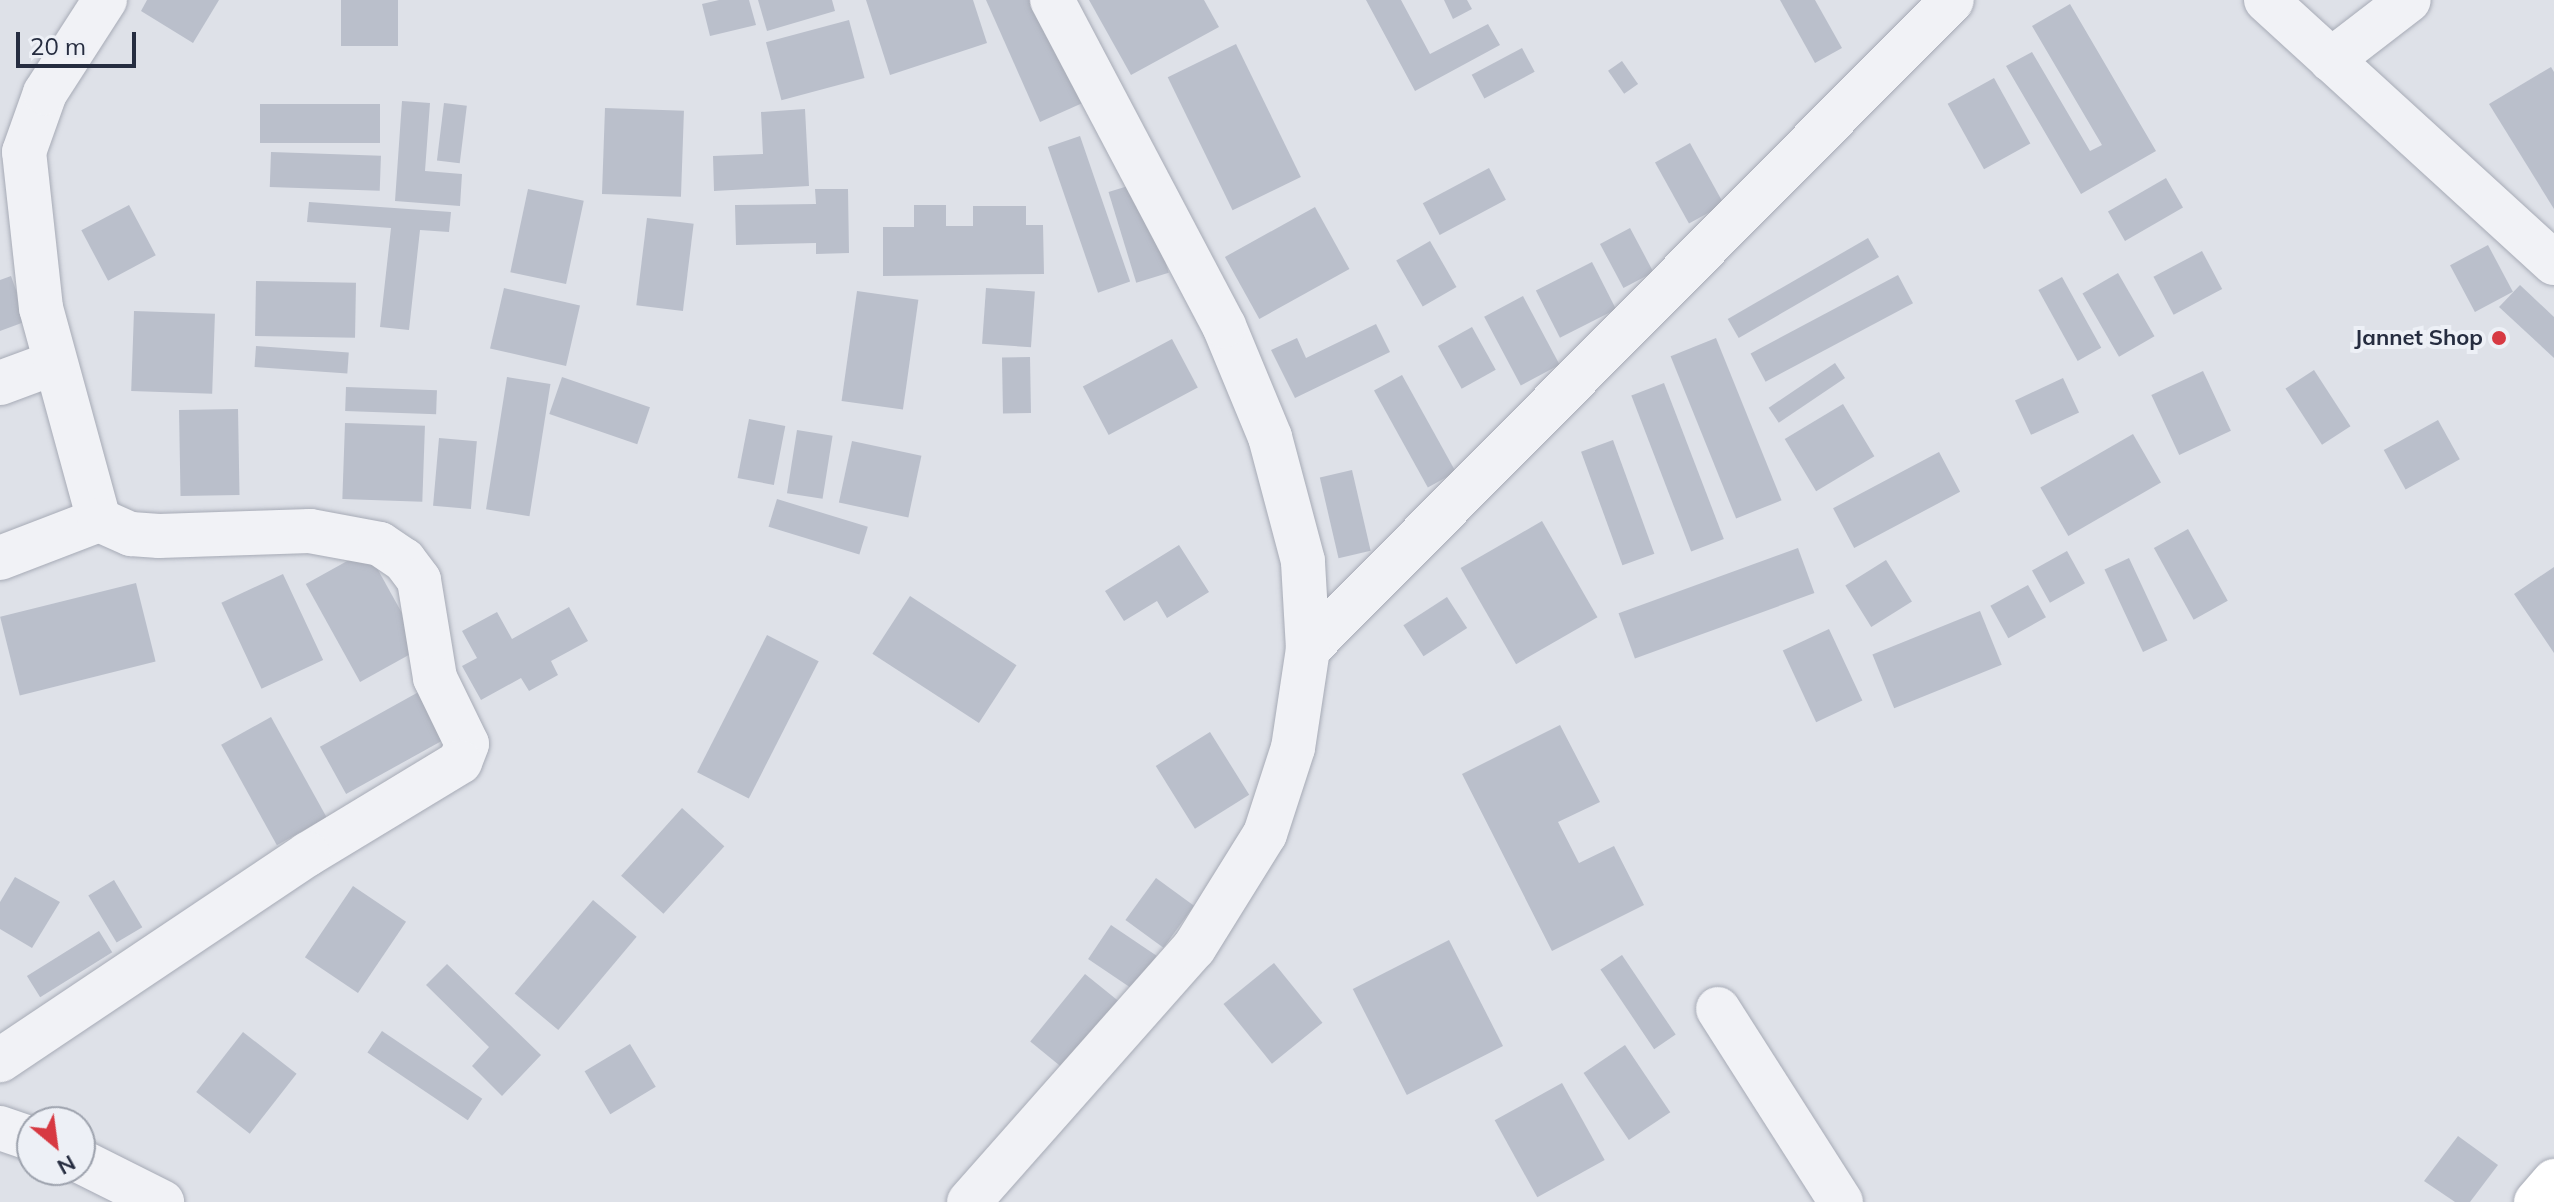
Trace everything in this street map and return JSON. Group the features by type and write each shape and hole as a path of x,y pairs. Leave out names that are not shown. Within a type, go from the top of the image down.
{"main road":[{"path":"2536,1202 2554,1181"}],"street":[{"path":"99,520 54,363 28,228 24,152 45,93 105,0"},
{"path":"969,1202 1194,948 1265,834 1293,748 1308,649 1303,561 1270,437 1224,326 1052,0"},
{"path":"1308,649 1952,0"},
{"path":"2266,0 2554,263"},
{"path":"2331,60 2409,0"},
{"path":"0,383 54,363"},
{"path":"0,558 99,520 131,534 159,536 310,531 380,544 404,560 419,580 435,678 467,744 460,762 308,854 0,1060"},
{"path":"1718,1009 1841,1202"},
{"path":"96,1169 162,1202"}],"building":[{"path":"147,0 219,0 193,43 141,11"},
{"path":"341,0 398,0 398,46 341,46"},
{"path":"719,0 749,0 756,25 710,36 702,4"},
{"path":"758,0 832,0 835,11 767,31"},
{"path":"866,0 973,0 987,43 890,75"},
{"path":"986,0 1042,0 1087,101 1040,122"},
{"path":"1089,0 1204,0 1219,27 1131,75"},
{"path":"1366,0 1401,0 1430,54 1488,24 1500,45 1415,91"},
{"path":"1444,0 1467,0 1472,9 1453,19"},
{"path":"1780,0 1815,0 1842,48 1815,63"},
{"path":"2070,4 2156,151 2081,194 2006,66 2032,52 2090,151 2102,145 2032,26"},
{"path":"849,20 865,78 781,100 766,42"},
{"path":"1236,44 1301,177 1233,210 1168,77"},
{"path":"1522,48 1535,72 1484,99 1472,75"},
{"path":"1622,61 1638,84 1624,94 1608,71"},
{"path":"2551,67 2554,72 2554,209 2489,104"},
{"path":"1994,78 2030,144 1984,169 1948,104"},
{"path":"402,101 430,103 425,171 462,174 460,206 395,201"},
{"path":"444,103 467,106 460,163 437,161"},
{"path":"260,104 380,104 380,143 260,143"},
{"path":"605,108 684,111 681,197 602,194"},
{"path":"805,109 809,186 714,191 713,156 763,154 761,112"},
{"path":"1080,136 1130,282 1098,293 1048,147"},
{"path":"1690,143 1724,204 1689,224 1655,162"},
{"path":"271,152 381,156 380,191 270,187"},
{"path":"1489,168 1506,200 1440,235 1423,203"},
{"path":"2166,178 2183,207 2125,241 2108,212"},
{"path":"1141,182 1169,273 1136,283 1108,192"},
{"path":"528,189 584,201 566,284 510,272"},
{"path":"815,189 848,189 849,253 816,254 816,243 736,245 735,205 816,204"},
{"path":"309,202 451,212 449,232 420,230 409,330 380,327 391,228 307,222"},
{"path":"129,205 156,255 108,281 81,230"},
{"path":"914,205 946,205 946,226 973,226 973,206 1026,206 1026,225 1043,225 1044,274 883,276 883,227 914,227"},
{"path":"1315,207 1349,269 1259,319 1225,257"},
{"path":"647,218 694,224 683,311 636,305"},
{"path":"1630,228 1653,272 1623,288 1600,244"},
{"path":"1868,238 1879,257 1739,338 1728,319"},
{"path":"1430,241 1456,287 1423,306 1396,260"},
{"path":"2488,245 2513,292 2475,312 2450,265"},
{"path":"2202,251 2222,289 2174,315 2153,277"},
{"path":"1592,262 1616,309 1560,338 1536,291"},
{"path":"2118,273 2154,336 2119,357 2082,294"},
{"path":"1898,275 1913,303 1766,382 1751,353"},
{"path":"11,276 27,321 0,331 0,280"},
{"path":"2062,277 2101,348 2078,361 2038,290"},
{"path":"256,281 356,283 355,338 255,336"},
{"path":"2520,285 2554,317 2554,358 2499,307"},
{"path":"504,288 580,306 566,366 490,348"},
{"path":"986,288 1035,291 1031,347 982,344"},
{"path":"857,291 918,300 903,410 842,401"},
{"path":"1523,296 1560,365 1521,386 1484,317"},
{"path":"134,311 215,314 212,394 131,391"},
{"path":"1376,324 1390,352 1295,398 1271,350 1297,338 1306,358"},
{"path":"1472,327 1496,370 1462,389 1438,346"},
{"path":"1716,338 1782,500 1736,519 1671,356"},
{"path":"1172,339 1198,388 1109,435 1083,386"},
{"path":"256,346 349,352 347,373 255,367"},
{"path":"1002,357 1030,357 1031,413 1003,413"},
{"path":"1835,363 1845,378 1779,423 1769,408"},
{"path":"2314,370 2350,426 2322,445 2285,389"},
{"path":"2203,371 2231,431 2179,455 2151,395"},
{"path":"1402,375 1456,472 1428,488 1374,391"},
{"path":"507,377 550,384 529,516 486,509"},
{"path":"562,377 650,407 637,444 549,414"},
{"path":"2063,378 2079,412 2031,435 2015,400"},
{"path":"1664,383 1724,539 1691,551 1631,396"},
{"path":"346,387 437,390 436,414 345,411"},
{"path":"1843,404 1874,456 1816,491 1785,439"},
{"path":"238,409 240,495 181,496 179,410"},
{"path":"749,419 785,426 774,485 738,478"},
{"path":"2438,420 2460,459 2406,489 2384,450"},
{"path":"345,423 425,426 422,502 342,499"},
{"path":"797,430 833,436 823,499 787,493"},
{"path":"2133,434 2161,482 2068,536 2040,488"},
{"path":"439,438 477,441 471,509 433,506"},
{"path":"1613,440 1654,554 1622,565 1581,452"},
{"path":"852,441 921,456 908,517 839,503"},
{"path":"1939,452 1960,492 1854,548 1833,508"},
{"path":"1352,470 1371,551 1339,558 1320,477"},
{"path":"777,499 868,527 859,555 769,527"},
{"path":"1542,521 1598,617 1516,664 1461,568"},
{"path":"2188,529 2228,601 2194,620 2154,548"},
{"path":"1179,545 1209,592 1167,618 1157,601 1124,621 1105,591"},
{"path":"1798,548 1814,593 1635,658 1619,613"},
{"path":"367,550 421,648 360,682 306,584"},
{"path":"2067,551 2085,583 2050,603 2032,570"},
{"path":"2129,558 2167,640 2143,652 2105,569"},
{"path":"1886,560 1912,602 1871,627 1845,585"},
{"path":"2554,567 2554,653 2514,594"},
{"path":"283,574 323,660 262,689 221,603"},
{"path":"136,583 156,662 20,695 0,617"},
{"path":"2028,585 2046,617 2008,638 1990,606"},
{"path":"910,596 1017,665 979,723 872,654"},
{"path":"1447,597 1467,628 1424,656 1403,625"},
{"path":"569,607 588,641 551,661 558,675 529,691 521,678 481,700 462,666 477,658 462,631 497,612 512,639"},
{"path":"1980,611 2002,665 1894,708 1872,654"},
{"path":"1829,629 1862,701 1816,722 1783,651"},
{"path":"767,635 819,661 749,799 697,772"},
{"path":"424,689 450,736 346,794 320,747"},
{"path":"271,717 327,818 277,845 221,745"},
{"path":"1560,725 1600,802 1558,822 1579,863 1614,846 1644,905 1552,951 1462,774"},
{"path":"1210,732 1249,795 1195,829 1156,766"},
{"path":"682,808 724,846 663,914 621,876"},
{"path":"15,877 60,902 32,948 0,929 0,902"},
{"path":"1156,878 1194,906 1163,948 1125,920"},
{"path":"114,880 142,927 117,943 88,895"},
{"path":"353,886 406,922 358,993 305,957"},
{"path":"593,900 637,937 558,1030 515,993"},
{"path":"1111,925 1157,956 1134,990 1088,959"},
{"path":"99,931 112,952 40,997 27,976"},
{"path":"1449,940 1503,1046 1407,1095 1353,989"},
{"path":"1622,955 1676,1035 1654,1049 1600,970"},
{"path":"1274,963 1322,1023 1272,1064 1223,1004"},
{"path":"447,964 541,1055 502,1096 472,1066 489,1047 426,985"},
{"path":"1085,974 1118,1001 1064,1069 1030,1042"},
{"path":"382,1031 482,1099 468,1120 367,1053"},
{"path":"243,1032 297,1074 250,1134 196,1092"},
{"path":"630,1044 656,1087 610,1114 585,1071"},
{"path":"1625,1045 1670,1112 1629,1140 1584,1073"},
{"path":"1562,1083 1605,1160 1537,1197 1495,1120"},
{"path":"2458,1136 2498,1165 2470,1202 2455,1202 2424,1181"}],"place":[{"name":"Jannet Shop","path":"2499,338"}]}
